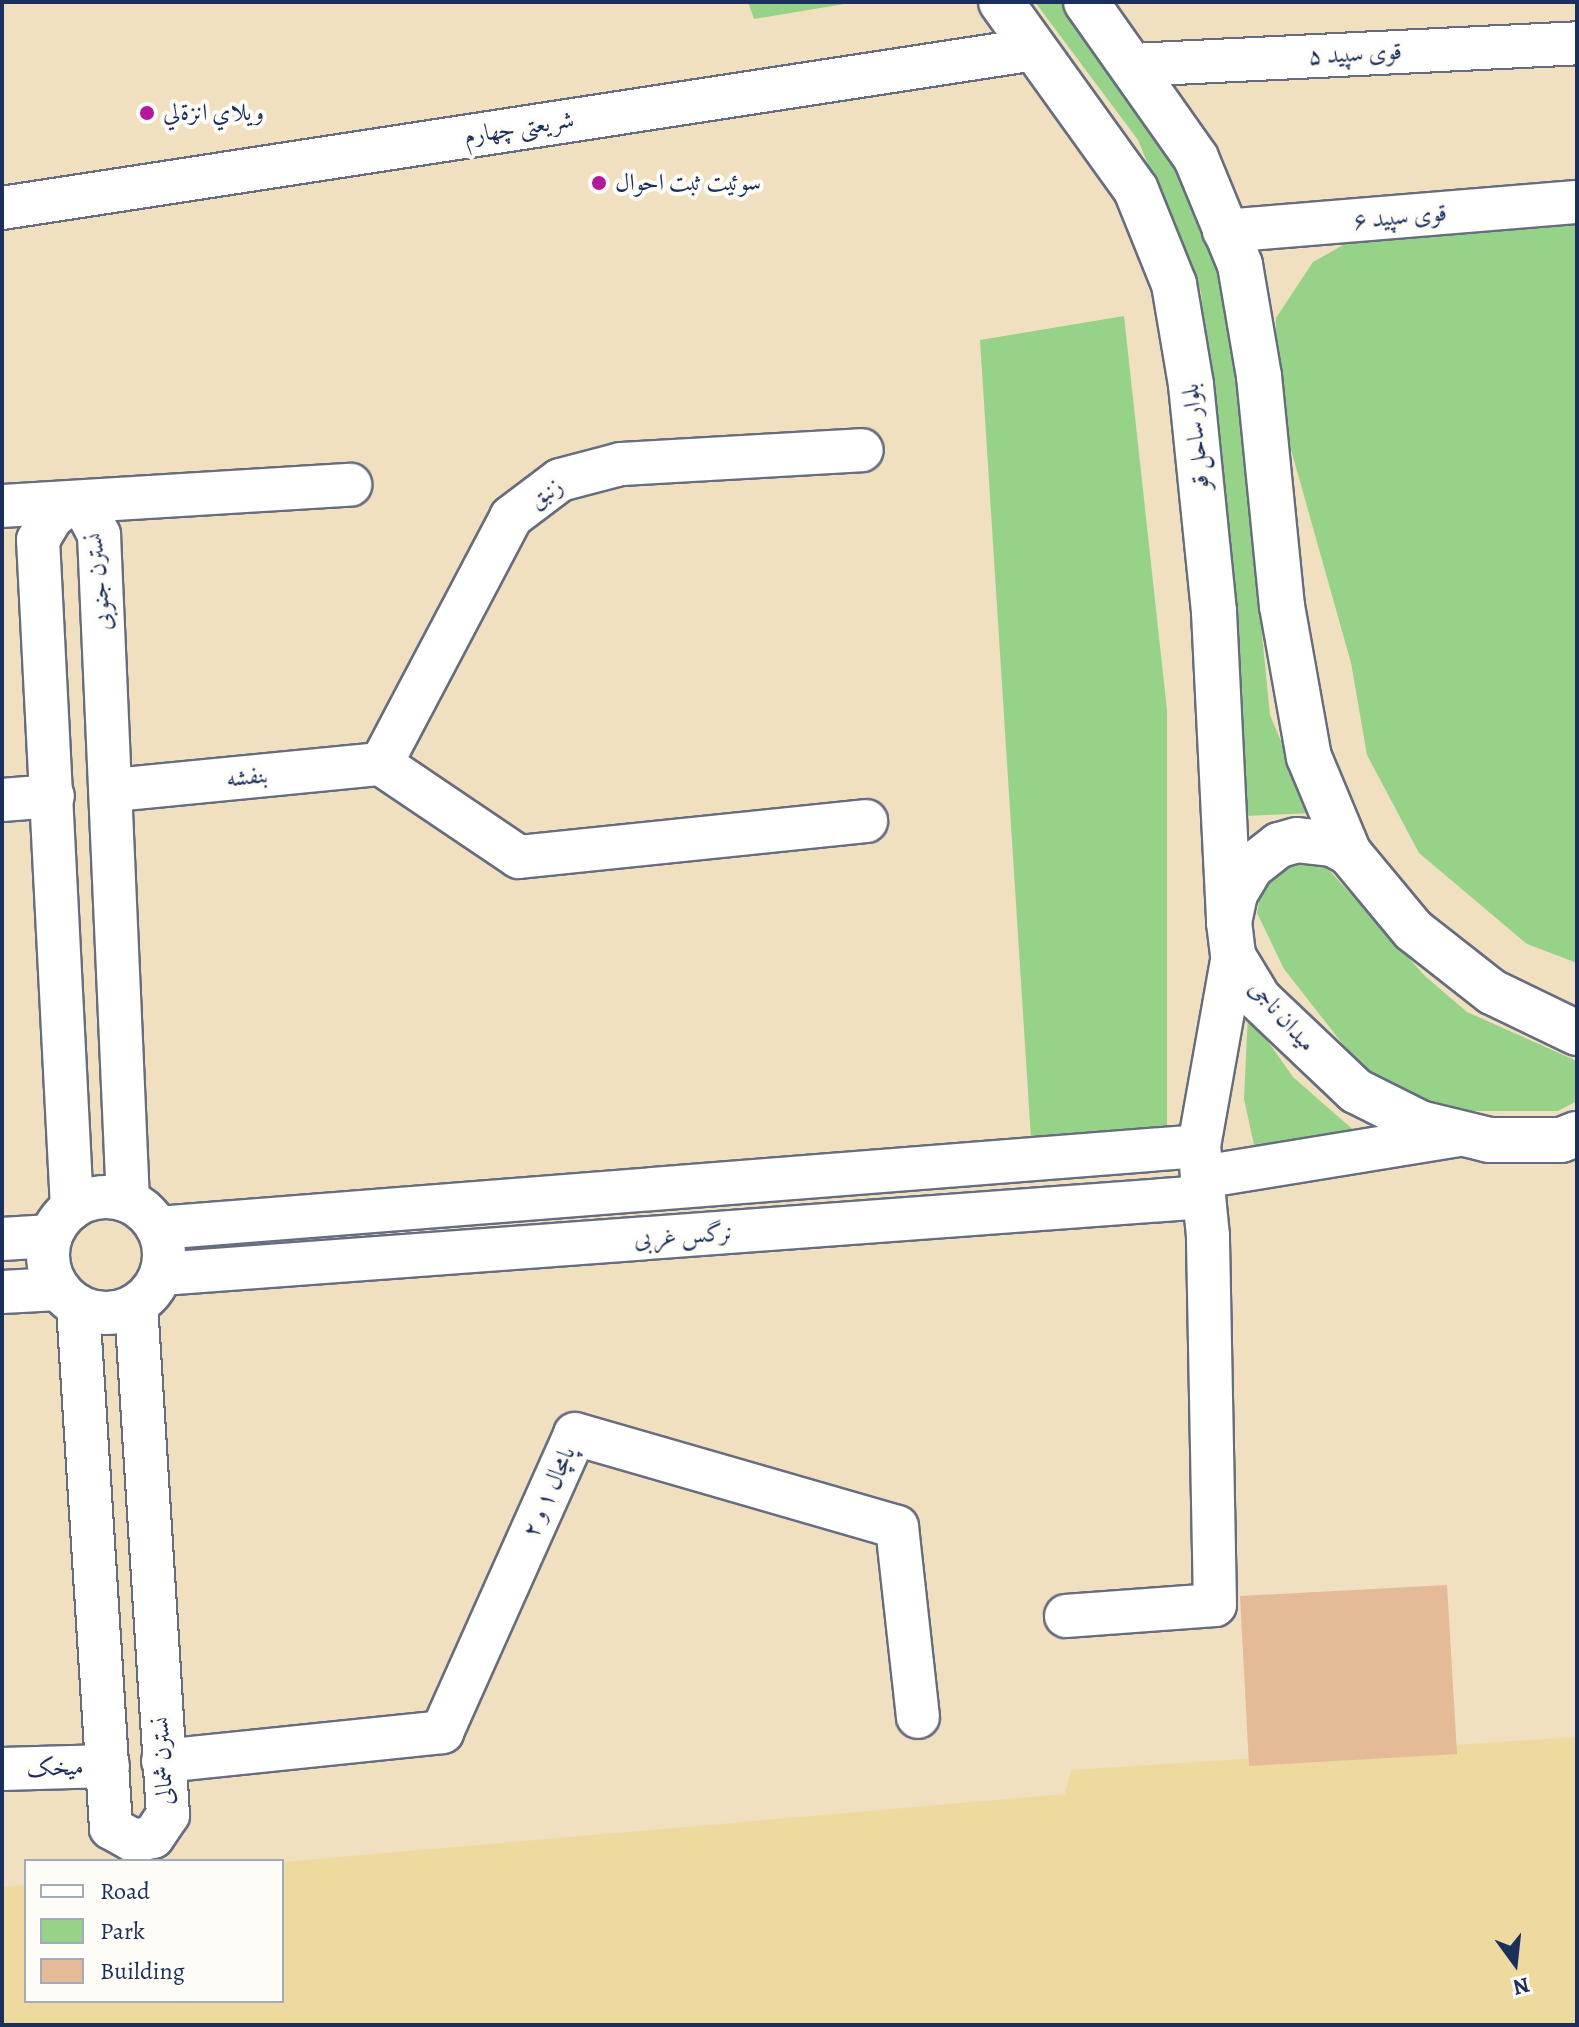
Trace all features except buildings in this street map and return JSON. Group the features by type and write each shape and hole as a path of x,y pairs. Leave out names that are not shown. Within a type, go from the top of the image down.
{"main road":[{"name":"بلوار ساحل قو","path":"1001,2 1136,190 1174,284 1191,385 1214,612 1231,939"},
{"path":"1086,2 1196,158 1240,265 1259,376 1282,606 1309,757 1349,853 1413,930 1492,992 1577,1033"},
{"path":"1231,939 1241,882 1271,849 1315,840 1349,853"},
{"name":"میدان ناجی","path":"1231,939 1259,999 1356,1091 1420,1123 1489,1140 1572,1137"}],"street":[{"name":"قوی سپید ۵","path":"1133,65 1577,43"},
{"name":"شریعتی چهارم","path":"2,208 1035,49"},
{"name":"قوی سپید ۶","path":"1224,231 1577,202"},
{"name":"زنبق","path":"381,764 511,517 560,480 621,464 862,450"},
{"path":"2,506 350,485"},
{"name":"نسترن جنوبی","path":"61,1222 53,796 38,540 52,517 71,502 87,512 99,535 114,790 128,1201"},
{"path":"381,764 519,857 866,821"},
{"name":"بنفشه","path":"114,790 381,764"},
{"path":"2,800 53,796"},
{"path":"1066,1616 1215,1605 1202,1173 1231,939"},
{"path":"1202,1173 1466,1134"},
{"name":"نرگس غربی","path":"158,1228 1202,1173"},
{"name":"نرگس غربی","path":"149,1290 1202,1173"},
{"path":"2,1239 61,1222 99,1197 128,1201 158,1228 164,1243 149,1290 97,1312 68,1297 2,1292"},
{"path":"61,1222 49,1263 68,1297"},
{"name":"نسترن شمالی","path":"68,1297 111,1828 134,1841 153,1837 168,1815 163,1761 149,1290"},
{"name":"پامچال ۱ و ۲","path":"163,1761 442,1732 575,1434 897,1527 918,1717"},
{"name":"میخک","path":"2,1769 108,1766"}],"green space":[{"path":"748,2 856,2 754,19"},
{"path":"1035,2 1064,2 1150,117 1195,203 1229,301 1270,715 1311,813 1246,816 1201,292 1138,140"},
{"path":"1577,224 1577,963 1527,944 1419,853 1367,755 1351,663 1274,389 1276,318 1313,262 1354,239"},
{"path":"1124,316 1167,710 1167,1129 1031,1139 980,340"},
{"path":"1319,859 1425,976 1467,1012 1577,1061 1577,1101 1558,1111 1460,1111 1402,1092 1356,1061 1284,969 1257,913 1262,885 1284,866"},
{"path":"1248,1013 1293,1077 1366,1141 1254,1145 1244,1099"}],"sand":[{"path":"1577,1737 1577,2025 2,2025 2,1887 24,1885 24,2003 284,2003 284,1862 1065,1794 1071,1770"}],"place":[{"name":"ويلاي انزةلي","path":"147,113"},
{"name":"سوئیت ثبت احوال","path":"599,183"}]}
